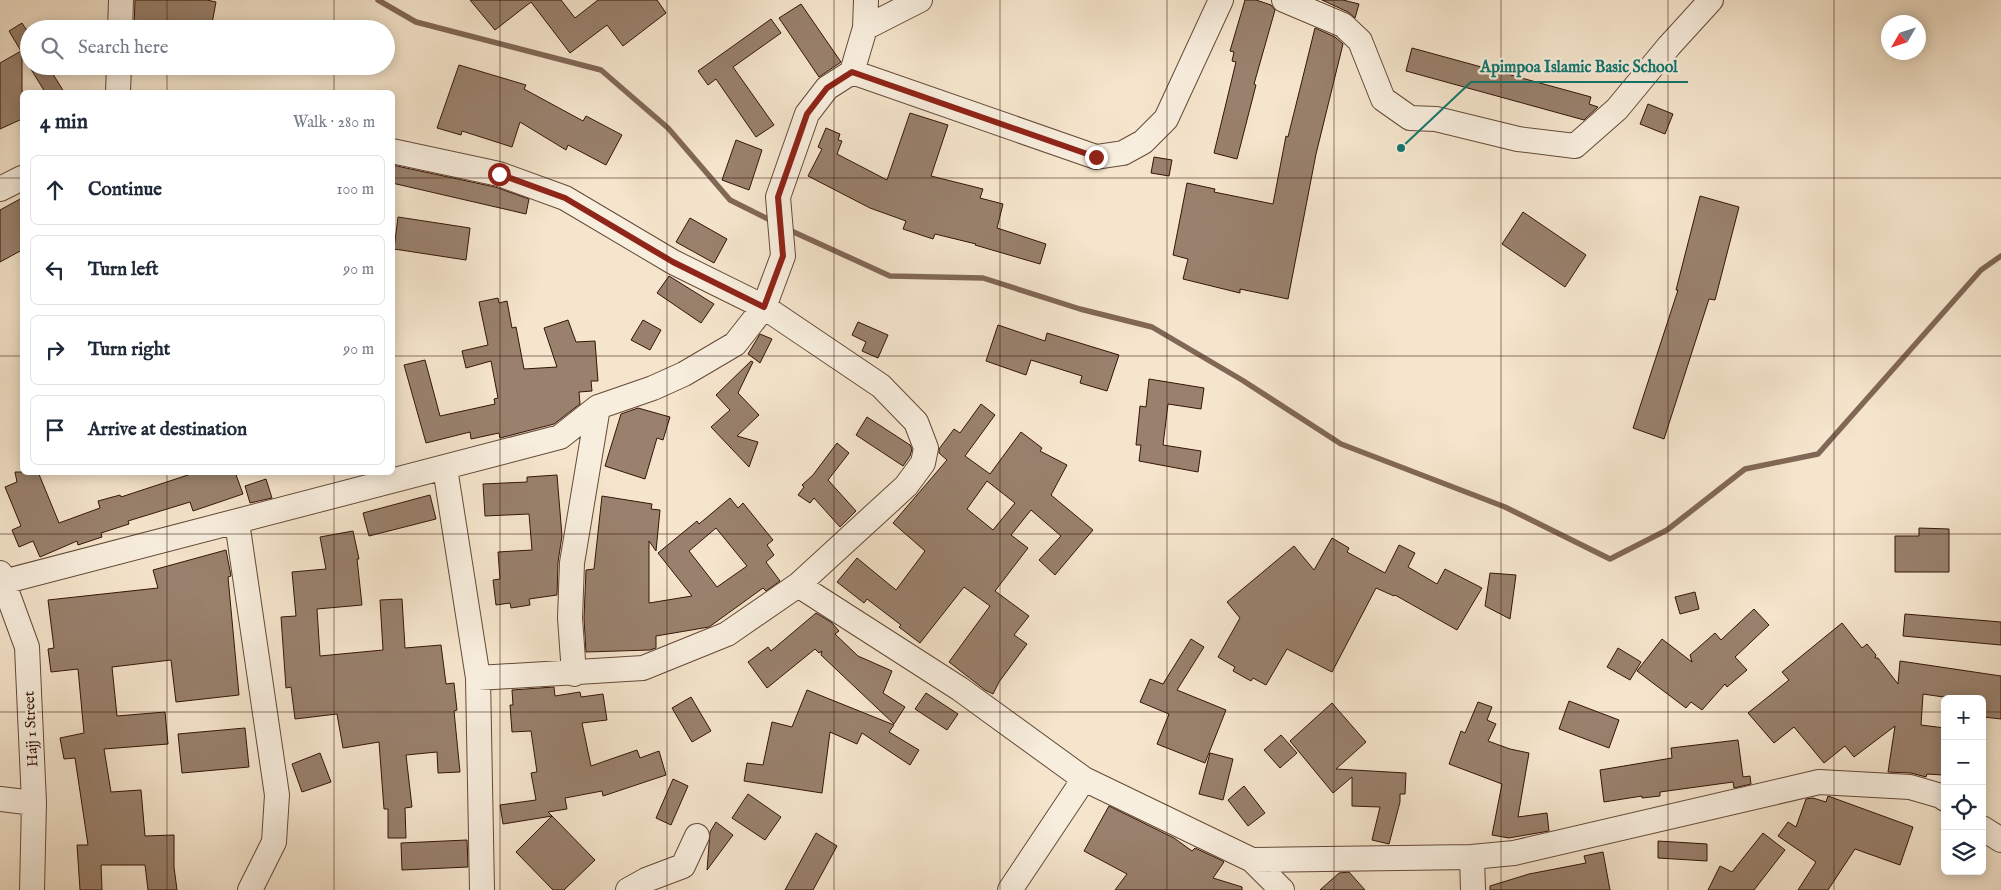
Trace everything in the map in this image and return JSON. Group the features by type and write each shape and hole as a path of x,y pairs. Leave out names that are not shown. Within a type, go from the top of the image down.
{"street":[{"path":"120,20 121,0"},
{"path":"2,578 237,522 560,437 598,407 653,388 684,374 735,344 764,307 783,256 778,197 807,114 827,88 852,72 865,28 866,0"},
{"path":"865,28 920,0"},
{"path":"852,72 1096,157 1123,153 1143,142 1166,119 1221,0"},
{"path":"1284,0 1343,25 1360,41 1383,99 1410,118 1436,120 1518,139 1575,146 1617,109 1669,46 1711,0"},
{"path":"118,90 119,75"},
{"path":"395,152 499,174 565,198 673,262 764,307 881,386 916,422 926,448 923,463 906,486 798,585 727,634 643,668 574,674 478,678"},
{"path":"0,189 20,179"},
{"path":"574,674 570,618 572,563 598,407"},
{"path":"445,468 478,678 482,890"},
{"path":"237,522 278,795 274,842 250,890"},
{"name":"Hajj 1 Street","path":"2,578 27,647 34,802 32,890"},
{"path":"798,585 960,689 1084,779 1252,860 1282,890"},
{"path":"1010,890 1084,779"},
{"path":"1252,860 1472,857 1514,852 1819,782 1910,787 1941,796"},
{"path":"0,799 34,802"},
{"path":"1985,830 2001,840"},
{"path":"628,890 646,880 683,866 697,836"},
{"path":"1472,857 1473,890"}],"building":[{"path":"135,0 207,0 216,2 213,20 134,20"},
{"path":"470,0 561,0 575,18 598,0 657,0 666,13 623,46 607,25 570,53 531,2 495,30"},
{"path":"1245,0 1256,0 1271,5 1275,10 1254,84 1256,85 1237,159 1214,153 1236,62 1232,61 1234,52 1230,51"},
{"path":"1322,0 1343,0 1359,4 1355,18 1348,12"},
{"path":"801,4 841,62 819,77 779,18"},
{"path":"771,19 781,33 733,67 774,125 756,137 716,79 708,85 698,71"},
{"path":"20,24 20,49 9,31"},
{"path":"1315,28 1335,37 1343,44 1316,154 1288,299 1240,289 1240,293 1183,279 1188,259 1173,255 1187,183 1215,189 1214,192 1273,204 1286,136 1288,137"},
{"path":"1412,48 1591,97 1589,104 1598,107 1584,120 1406,71"},
{"path":"20,52 22,90 20,90 20,120 0,129 0,63"},
{"path":"459,65 526,85 524,89 583,121 586,116 622,135 606,165 568,145 566,150 520,122 512,147 462,131 461,135 437,128"},
{"path":"35,75 54,75 63,90 44,90"},
{"path":"1648,104 1673,114 1665,134 1640,124"},
{"path":"910,113 948,125 931,176 983,189 980,198 1003,204 997,228 1046,244 1040,264 976,244 935,234 933,239 903,229 906,221 870,208 808,176 822,149 818,147 826,128 840,134 838,140 842,141 837,154 887,180"},
{"path":"736,140 762,150 749,190 722,180"},
{"path":"1154,157 1172,160 1169,176 1151,173"},
{"path":"395,166 495,187 529,199 526,214 395,184"},
{"path":"1700,196 1739,207 1715,300 1709,299 1664,439 1633,428 1678,290 1676,290"},
{"path":"20,199 20,251 0,262 0,210"},
{"path":"1523,212 1586,255 1565,287 1502,244"},
{"path":"398,217 470,228 466,260 395,249"},
{"path":"690,218 727,239 714,263 676,242"},
{"path":"669,276 714,304 701,323 657,293"},
{"path":"498,298 499,303 507,301 512,328 516,327 524,369 557,367 544,328 568,320 576,342 595,341 598,381 591,381 592,391 579,392 580,404 554,424 500,438 499,433 471,439 470,432 426,443 404,365 425,360 440,416 495,404 494,399 498,398 491,361 466,368 462,351 488,345 479,302"},
{"path":"643,320 661,330 650,350 631,340"},
{"path":"858,322 888,335 878,358 862,351 866,342 852,335"},
{"path":"998,325 1045,341 1047,333 1119,355 1107,391 1080,383 1082,376 1031,360 1026,375 986,361"},
{"path":"760,334 772,339 760,363 748,354"},
{"path":"751,361 753,362 738,393 759,415 737,436 758,442 749,467 711,427 730,410 716,395"},
{"path":"1149,379 1204,388 1201,409 1168,404 1163,445 1201,451 1198,472 1139,461 1141,445 1136,445 1140,406 1146,407"},
{"path":"981,404 995,415 965,456 990,474 1021,432 1042,448 1040,451 1067,465 1051,495 1093,530 1055,575 1039,560 1061,536 1031,510 1011,535 1028,548 995,591 1029,616 1014,635 1027,644 999,682 993,694 949,662 990,606 964,587 920,643 899,627 901,625 867,599 864,603 837,582 857,558 896,590 925,551 893,523 947,460 939,453 939,449 954,429 960,433","holes":["987,481 1015,503 993,530 967,509"]},
{"path":"638,408 670,417 663,440 657,438 645,479 605,466 621,414"},
{"path":"867,417 910,445 912,449 910,456 903,466 856,435"},
{"path":"837,443 849,453 828,480 856,511 840,527 814,498 810,503 798,495 804,487 802,485 813,475"},
{"path":"15,472 20,472 20,475 39,475 59,523 100,508 98,501 120,495 121,497 188,475 236,475 243,494 193,511 190,502 128,521 129,524 101,533 102,537 78,545 77,541 40,557 33,541 19,547 12,530 21,526 5,487 17,482"},
{"path":"557,475 562,536 558,562 557,595 529,599 530,605 511,608 510,603 496,605 493,580 500,579 498,552 532,550 529,514 485,516 483,484 527,482 527,477"},
{"path":"266,479 272,498 250,503 245,486"},
{"path":"430,495 436,519 369,536 363,513"},
{"path":"602,496 652,504 651,509 660,510 656,551 649,541 649,603 692,596 658,553 697,521 699,524 730,498 738,508 743,503 773,540 767,545 774,555 766,562 780,581 766,591 763,588 709,627 656,636 656,648 650,650 586,652 584,618 586,570 594,569","holes":["716,528 747,566 717,587 689,551"]},
{"path":"1919,528 1949,529 1949,572 1895,572 1895,536 1919,536"},
{"path":"353,531 359,559 357,559 362,605 317,609 320,656 383,650 380,600 402,599 405,648 441,645 446,684 454,683 457,710 454,711 460,772 438,773 437,752 406,755 412,807 405,808 406,838 388,838 388,809 384,809 379,742 343,748 337,714 295,719 291,687 286,688 281,617 296,616 292,572 326,569 320,537"},
{"path":"1332,538 1349,548 1347,552 1385,573 1399,545 1415,553 1408,567 1437,584 1445,569 1482,588 1457,630 1395,595 1376,588 1332,672 1287,649 1266,685 1253,678 1251,681 1233,671 1235,667 1218,657 1240,618 1227,602 1294,546 1314,570"},
{"path":"226,550 231,576 228,577 239,695 176,702 171,660 112,667 117,716 165,712 168,744 104,749 111,792 141,790 145,836 174,835 174,867 177,890 148,890 145,865 101,865 102,890 80,890 77,845 88,845 75,758 64,759 60,738 84,733 78,669 51,672 48,649 54,648 48,600 158,588 153,570"},
{"path":"1490,573 1516,575 1510,619 1485,606"},
{"path":"1695,592 1699,609 1680,614 1675,597"},
{"path":"1754,609 1769,625 1735,657 1747,670 1727,687 1725,684 1702,710 1691,702 1686,708 1637,671 1662,639 1692,662 1690,655 1715,633 1721,640"},
{"path":"816,613 831,622 839,631 835,634 858,656 892,671 883,693 905,707 894,724 821,655 822,651 819,653 815,649 767,688 748,662 768,647 771,651"},
{"path":"1905,614 2001,622 2001,645 1903,636"},
{"path":"1842,623 1862,648 1867,644 1876,655 1875,658 1878,658 1898,684 1900,661 2001,676 2001,719 1986,717 1986,695 1941,695 1941,697 1923,694 1921,725 1941,728 1941,775 1927,774 1926,777 1911,773 1888,772 1895,726 1854,757 1845,746 1824,763 1794,727 1774,743 1748,713 1789,680 1782,672"},
{"path":"1191,639 1204,647 1177,690 1226,710 1205,763 1157,744 1169,714 1140,702 1150,679 1163,684"},
{"path":"1618,648 1641,662 1630,680 1607,667"},
{"path":"554,687 555,696 580,692 581,697 603,694 607,720 582,723 591,766 637,750 640,758 659,751 666,775 603,796 602,791 565,798 567,809 548,812 552,816 503,824 500,805 536,800 531,773 537,772 531,731 512,732 510,705 513,705 512,690"},
{"path":"807,690 894,725 889,732 919,750 910,765 862,733 857,744 830,732 822,793 744,781 747,763 763,765 772,722 792,727"},
{"path":"926,693 958,714 947,730 915,709"},
{"path":"691,697 711,731 692,742 672,708"},
{"path":"1569,701 1619,720 1609,748 1559,729"},
{"path":"1478,702 1492,707 1487,720 1496,724 1488,741 1529,753 1518,817 1547,813 1549,831 1509,838 1492,835 1502,784 1449,764 1461,731 1465,733"},
{"path":"1332,703 1366,742 1336,769 1406,773 1405,794 1400,794 1400,802 1389,844 1372,840 1380,807 1352,806 1352,777 1333,793 1290,741"},
{"path":"245,728 249,767 182,773 178,734"},
{"path":"1281,735 1297,753 1280,768 1264,750"},
{"path":"1738,740 1743,777 1750,776 1751,784 1734,788 1733,782 1660,792 1660,796 1642,798 1642,796 1604,802 1600,770 1672,758 1671,748"},
{"path":"320,753 331,782 302,792 292,764"},
{"path":"1210,753 1233,759 1223,800 1199,794"},
{"path":"673,779 688,786 671,825 656,818"},
{"path":"1244,786 1265,813 1248,826 1228,800"},
{"path":"748,794 781,817 765,840 732,818"},
{"path":"1828,796 1913,827 1900,865 1855,849 1828,890 1798,890 1816,862 1778,836 1788,822 1796,827 1806,799 1813,798 1826,802"},
{"path":"1109,806 1174,838 1192,851 1195,848 1223,861 1213,878 1242,887 1242,890 1115,890 1127,874 1084,851"},
{"path":"552,816 595,860 564,890 553,890 516,852"},
{"path":"716,822 733,835 707,870 710,832"},
{"path":"816,833 837,846 813,890 785,890"},
{"path":"1763,833 1785,850 1754,890 1708,890 1720,866 1732,872"},
{"path":"467,840 468,867 402,870 401,843"},
{"path":"1658,841 1707,844 1707,861 1658,858"},
{"path":"1603,852 1610,890 1490,890 1490,886 1529,874 1586,863 1584,856"},
{"path":"1349,872 1365,890 1320,890 1339,873"}],"waterway":[{"path":"378,0 416,22 601,70 668,128 730,200 774,222"},
{"path":"787,229 890,276 983,278 1080,309 1152,327 1242,380 1341,444 1505,507 1610,559 1667,530 1745,469 1818,454 1981,270 2001,256"}],"place":[{"name":"Apimpoa Islamic Basic School","path":"1401,148"}],"route":[{"path":"499,174 565,198 673,262 764,307 783,256 778,197 807,114 827,88 852,72 1096,157"}]}
